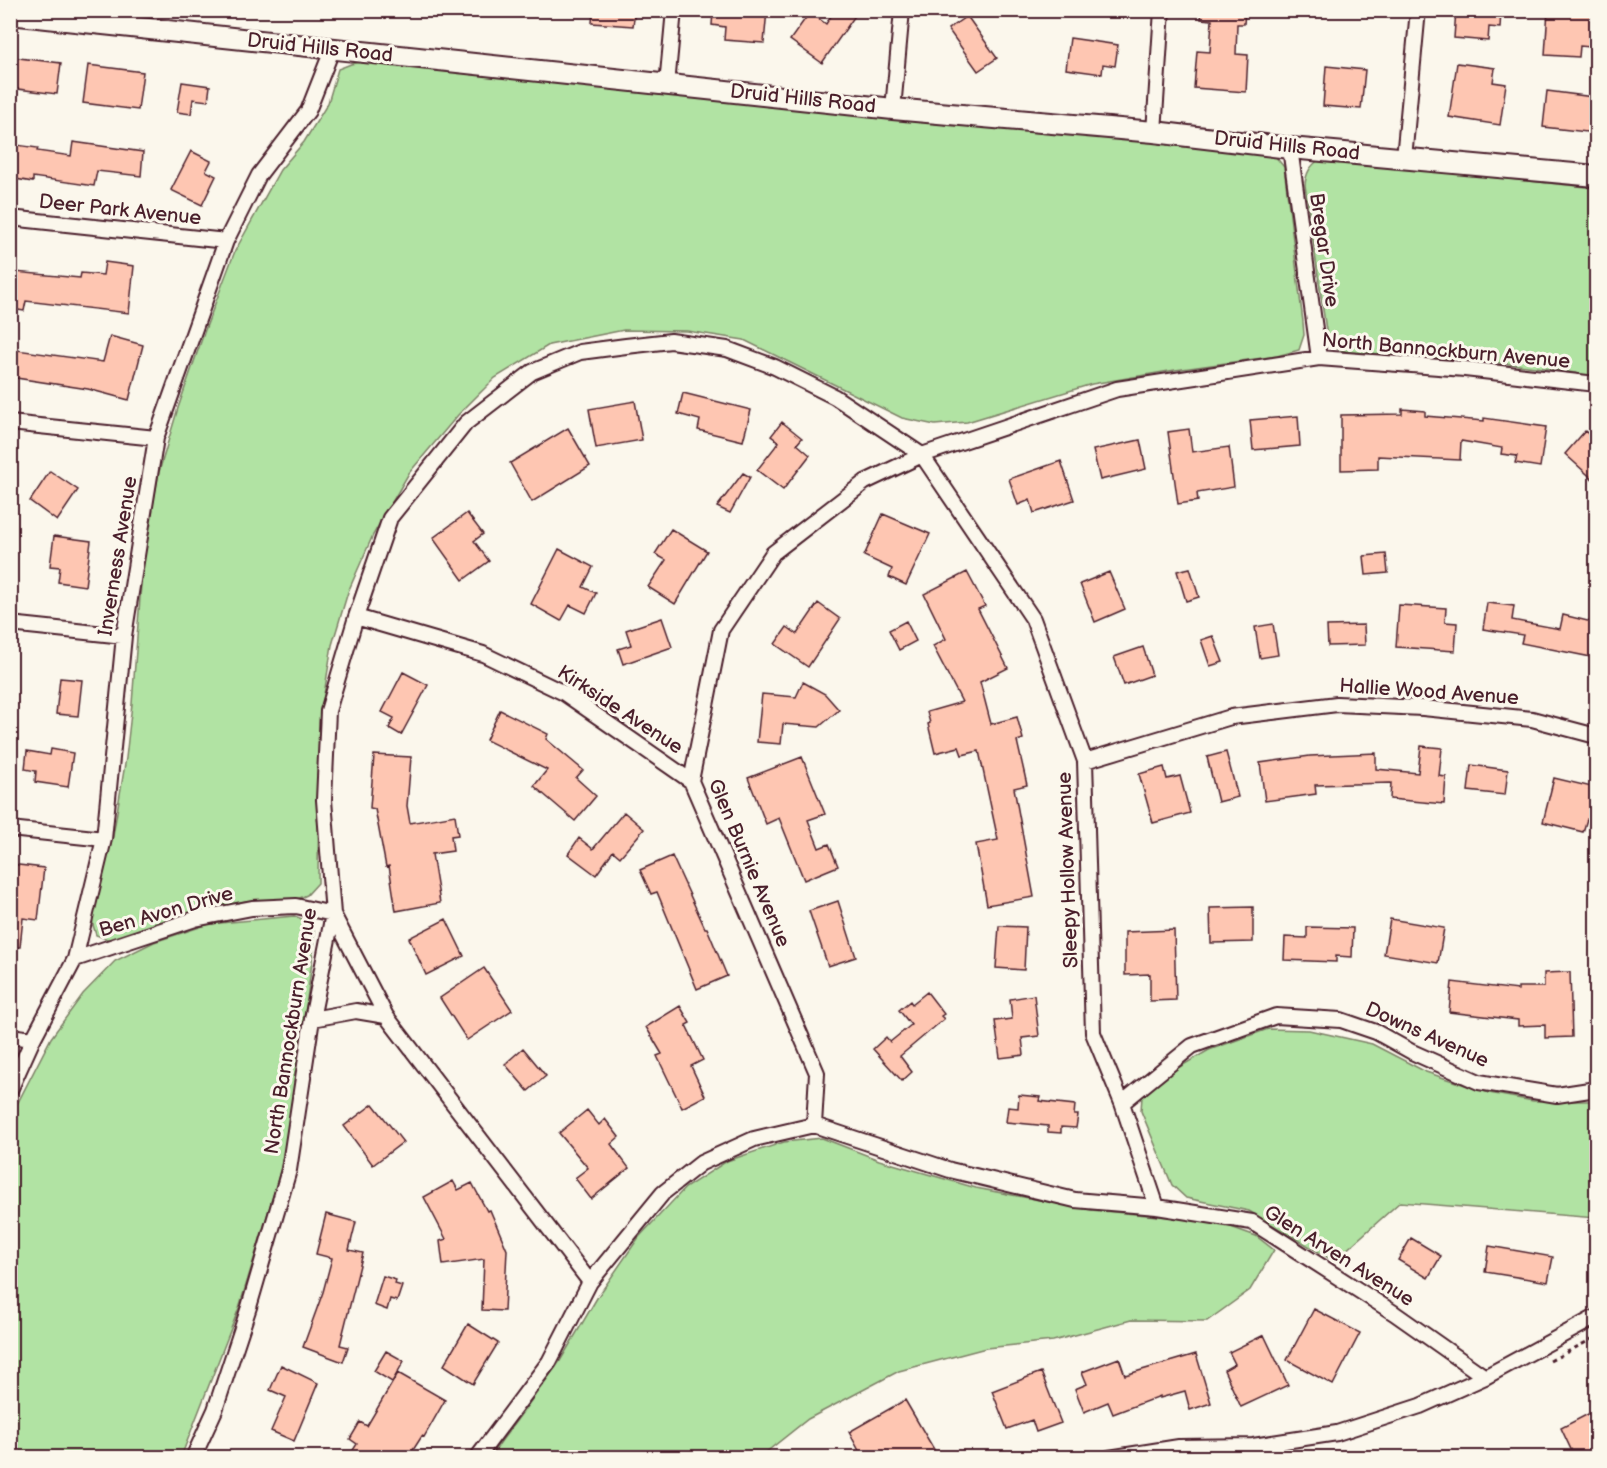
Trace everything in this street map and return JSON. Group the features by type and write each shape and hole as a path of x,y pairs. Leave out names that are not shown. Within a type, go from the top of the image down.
{"street":[{"path":"667,85 674,10"},
{"path":"892,109 903,10"},
{"path":"1154,132 1162,10"},
{"path":"1404,158 1418,10"},
{"name":"Druid Hills Road","path":"16,13 332,50 892,109 1154,132 1290,148 1596,176"},
{"name":"Inverness Avenue","path":"10,1090 33,1039 75,959 104,839 124,636 156,438 226,241 259,176 308,111 332,50"},
{"name":"Bregar Drive","path":"1290,148 1319,358"},
{"name":"Deer Park Avenue","path":"10,218 226,241"},
{"name":"North Bannockburn Avenue","path":"193,1458 215,1410 249,1307 289,1170 312,1019 333,915 324,800 328,711 356,617 390,518 466,423 532,372 580,352 671,341 727,349 775,366 835,397 922,454 1117,389 1319,358 1466,369 1596,384"},
{"path":"10,423 156,438"},
{"name":"Sleepy Hollow Avenue","path":"922,454 1033,619 1084,761 1093,1033 1122,1104 1157,1207"},
{"name":"Glen Burnie Avenue","path":"814,1125 817,1073 691,781 722,630 773,553 865,482 922,454"},
{"name":"Kirkside Avenue","path":"356,617 483,654 544,683 564,693 691,781"},
{"path":"10,624 124,636"},
{"name":"Hallie Wood Avenue","path":"1084,761 1231,717 1337,704 1423,708 1532,719 1596,736"},
{"path":"10,829 104,839"},
{"name":"Ben Avon Drive","path":"75,959 195,919 252,908 296,906 333,915"},
{"path":"333,915 386,1016 590,1282"},
{"path":"312,1019 356,1011 386,1016"},
{"name":"Downs Avenue","path":"1122,1104 1192,1046 1276,1016 1341,1020 1376,1032 1412,1052 1479,1082 1557,1095 1596,1089"},
{"path":"10,1036 33,1039"},
{"path":"477,1458 549,1362 590,1282 663,1193 701,1162 754,1139 814,1125"},
{"name":"Glen Arven Avenue","path":"814,1125 950,1170 1064,1198 1157,1207 1252,1222 1394,1312 1485,1377"},
{"path":"1109,1458 1179,1447 1253,1446 1337,1433 1420,1406 1485,1377 1596,1317"}],"green space":[{"path":"365,61 1275,156 1284,167 1304,335 1299,350 1277,356 1092,384 967,422 935,425 902,418 744,340 687,331 624,330 549,345 495,378 458,415 409,473 373,535 348,592 332,645 322,707 318,883 307,895 295,900 246,901 183,914 110,940 96,935 92,915 113,836 126,758 143,558 159,472 178,408 235,251 280,170 304,142 328,103 338,69"},
{"path":"1320,159 1596,188 1596,377 1504,363 1349,352 1338,349 1327,337 1305,185 1309,170"},
{"path":"294,916 308,921 314,931 312,962 289,1133 277,1183 239,1308 181,1457 11,1457 10,1118 51,1038 83,994 115,961 154,942 209,924"},
{"path":"1268,1029 1309,1030 1372,1044 1426,1072 1489,1093 1533,1101 1596,1101 1596,1218 1400,1202 1334,1261 1249,1211 1186,1198 1172,1185 1141,1111 1142,1096 1176,1069 1209,1050"},
{"path":"822,1138 879,1160 976,1188 1091,1210 1203,1220 1228,1226 1256,1236 1274,1250 1250,1290 1207,1321 1131,1320 1053,1341 986,1348 899,1371 808,1419 760,1457 489,1458 560,1361 597,1298 639,1237 685,1188 727,1161 784,1142"}],"building":[{"path":"593,10 635,10 633,26 592,23"},
{"path":"740,10 767,10 764,43 724,40 725,27 712,25 713,12 740,14"},
{"path":"835,10 859,10 822,63 790,40 810,12 826,24"},
{"path":"1202,10 1245,10 1244,24 1237,24 1236,54 1248,55 1246,92 1194,88 1197,51 1210,52 1212,20 1201,19"},
{"path":"1456,10 1501,10 1500,28 1489,27 1488,41 1454,38"},
{"path":"1548,10 1596,10 1596,24 1593,24 1591,47 1580,46 1579,57 1545,55"},
{"path":"967,16 997,58 978,71 948,29"},
{"path":"1070,38 1118,45 1115,66 1103,64 1102,74 1066,69"},
{"path":"10,57 61,63 57,94 10,88"},
{"path":"1457,63 1495,68 1493,82 1506,84 1500,125 1449,117"},
{"path":"88,65 143,72 138,110 83,103"},
{"path":"1326,66 1365,70 1361,109 1323,106"},
{"path":"182,82 210,86 208,101 193,99 191,114 177,112"},
{"path":"1547,91 1593,97 1592,108 1596,109 1596,133 1543,127"},
{"path":"73,142 143,152 141,176 97,171 94,186 33,177 33,182 10,178 10,144 71,156"},
{"path":"191,151 211,161 206,171 216,176 202,205 171,190"},
{"path":"105,262 134,266 129,313 26,301 24,311 12,309 15,272 80,278 81,273 103,275"},
{"path":"110,336 143,345 129,400 88,389 10,377 10,349 103,362"},
{"path":"683,393 751,410 743,441 698,430 700,420 678,414"},
{"path":"635,401 642,440 596,448 589,409"},
{"path":"1402,409 1425,411 1425,416 1484,421 1484,418 1546,427 1540,467 1515,463 1517,456 1501,454 1502,448 1461,441 1460,460 1378,456 1378,469 1341,470 1341,415 1402,414"},
{"path":"1298,416 1300,446 1253,450 1250,420"},
{"path":"782,422 802,438 797,444 810,455 783,490 757,470 779,442 771,436"},
{"path":"568,428 590,466 532,502 510,463"},
{"path":"1189,429 1192,452 1229,447 1234,487 1197,493 1198,501 1178,504 1168,432"},
{"path":"1585,431 1596,441 1596,482 1565,454"},
{"path":"1140,440 1146,469 1100,480 1093,450"},
{"path":"1061,461 1074,500 1034,513 1030,500 1018,505 1009,479"},
{"path":"50,471 78,490 57,521 30,501"},
{"path":"743,473 750,477 730,513 717,507"},
{"path":"467,513 483,534 474,541 489,561 463,580 433,538"},
{"path":"883,514 930,534 906,585 889,577 892,569 864,556"},
{"path":"671,529 707,551 675,604 648,587 666,560 655,554"},
{"path":"54,536 91,541 85,586 58,582 60,567 50,566"},
{"path":"559,549 593,567 583,587 596,593 586,613 570,605 561,621 531,604"},
{"path":"1386,554 1388,573 1366,575 1364,556"},
{"path":"1190,568 1199,597 1186,601 1177,571"},
{"path":"967,572 985,606 978,609 1008,668 980,682 991,724 1017,717 1023,739 1017,741 1027,785 1014,788 1034,897 987,905 976,844 998,840 979,751 962,755 959,747 935,753 927,712 962,702 933,646 946,639 924,594"},
{"path":"1109,572 1125,609 1095,622 1080,584"},
{"path":"818,603 840,619 808,667 775,644 787,627 797,634"},
{"path":"1487,603 1514,606 1512,620 1560,629 1563,615 1596,623 1596,658 1521,643 1523,635 1483,629"},
{"path":"1399,605 1446,608 1445,622 1457,623 1455,651 1396,647"},
{"path":"662,618 672,647 623,664 618,649 631,645 626,630"},
{"path":"906,621 916,641 899,650 889,630"},
{"path":"1273,624 1278,655 1260,658 1255,627"},
{"path":"1364,625 1365,645 1328,646 1327,626"},
{"path":"1213,636 1223,662 1210,666 1201,640"},
{"path":"1143,647 1152,675 1124,685 1114,657"},
{"path":"403,672 428,685 401,735 389,728 394,718 382,712"},
{"path":"60,678 82,680 78,716 56,714"},
{"path":"803,682 825,694 839,710 819,727 783,724 781,744 757,742 762,694 796,697"},
{"path":"500,710 548,734 546,739 583,770 576,778 596,796 575,821 534,786 547,770 486,740"},
{"path":"1421,746 1442,748 1439,776 1446,777 1444,804 1390,799 1391,783 1315,785 1316,794 1265,801 1260,763 1310,756 1376,753 1376,769 1418,773"},
{"path":"51,749 73,753 68,787 35,782 36,771 25,769 27,751 50,755"},
{"path":"1226,752 1238,797 1218,802 1207,757"},
{"path":"374,755 411,757 407,806 410,823 455,815 458,835 451,836 453,851 432,854 440,903 396,911 389,866 386,867 375,809 370,808"},
{"path":"802,757 825,814 808,820 819,848 829,844 838,866 804,880 779,818 766,824 748,778"},
{"path":"1471,765 1508,770 1505,795 1468,791"},
{"path":"1164,767 1167,779 1180,776 1190,813 1153,823 1139,774"},
{"path":"1554,778 1596,788 1596,822 1587,819 1583,832 1543,822"},
{"path":"624,812 644,829 620,857 613,851 596,875 568,854 579,838 593,849"},
{"path":"672,856 707,928 727,976 697,989 657,892 651,894 640,870"},
{"path":"10,864 44,868 38,920 23,918 20,947 10,947 10,909 13,887 10,886"},
{"path":"838,901 856,957 828,966 809,911"},
{"path":"1253,907 1253,942 1211,943 1210,908"},
{"path":"446,919 464,956 426,975 409,938"},
{"path":"1390,919 1444,928 1438,963 1384,954"},
{"path":"999,926 1026,927 1024,970 996,968"},
{"path":"1307,927 1353,928 1352,957 1336,956 1336,962 1284,960 1285,937 1307,938"},
{"path":"1174,930 1176,1000 1150,1001 1150,974 1125,975 1125,932"},
{"path":"484,968 512,1010 467,1040 440,998"},
{"path":"1570,972 1572,1037 1545,1038 1545,1025 1518,1026 1518,1020 1449,1012 1452,982 1518,990 1518,987 1544,987 1544,973"},
{"path":"927,992 944,1014 941,1016 944,1019 900,1056 912,1072 902,1081 873,1049 886,1037 890,1042 911,1025 899,1010 910,1001 912,1004"},
{"path":"1034,995 1039,1036 1022,1038 1024,1055 1000,1058 995,1021 1012,1019 1010,999"},
{"path":"680,1006 690,1023 686,1025 703,1060 691,1066 705,1096 682,1108 657,1056 662,1054 646,1027"},
{"path":"523,1048 546,1076 528,1091 505,1064"},
{"path":"1019,1095 1040,1097 1039,1101 1075,1105 1074,1115 1078,1115 1076,1128 1061,1127 1061,1133 1048,1132 1048,1126 1006,1122 1008,1107 1018,1108"},
{"path":"373,1104 403,1142 373,1165 344,1126"},
{"path":"587,1110 599,1125 605,1119 619,1137 611,1144 629,1168 591,1199 575,1178 588,1168 559,1133"},
{"path":"453,1181 458,1190 472,1183 487,1211 490,1210 507,1250 504,1311 482,1310 484,1259 443,1265 440,1241 446,1239 424,1197"},
{"path":"326,1214 356,1222 349,1250 363,1253 340,1345 348,1347 343,1362 303,1347 323,1292 332,1258 316,1254"},
{"path":"1411,1238 1441,1256 1428,1278 1398,1260"},
{"path":"1489,1246 1553,1257 1548,1282 1485,1272"},
{"path":"383,1276 396,1280 395,1284 402,1286 397,1301 390,1299 387,1310 374,1305"},
{"path":"1314,1309 1360,1333 1333,1385 1287,1360"},
{"path":"468,1324 498,1343 473,1384 444,1365"},
{"path":"1264,1335 1288,1385 1241,1407 1224,1370 1235,1364 1229,1352"},
{"path":"386,1351 404,1361 392,1382 374,1371"},
{"path":"1196,1354 1211,1403 1190,1410 1185,1391 1160,1398 1160,1396 1113,1414 1108,1402 1084,1412 1075,1389 1087,1384 1082,1372 1119,1358 1125,1375"},
{"path":"281,1365 318,1383 294,1441 271,1431 286,1397 270,1390"},
{"path":"1041,1372 1061,1423 1036,1432 1032,1420 1007,1429 992,1391"},
{"path":"398,1373 445,1400 424,1437 422,1436 408,1458 348,1458 357,1444 350,1439 360,1422 367,1426"},
{"path":"905,1400 939,1458 863,1458 849,1432"},
{"path":"1596,1410 1596,1458 1575,1458 1561,1428"}]}
